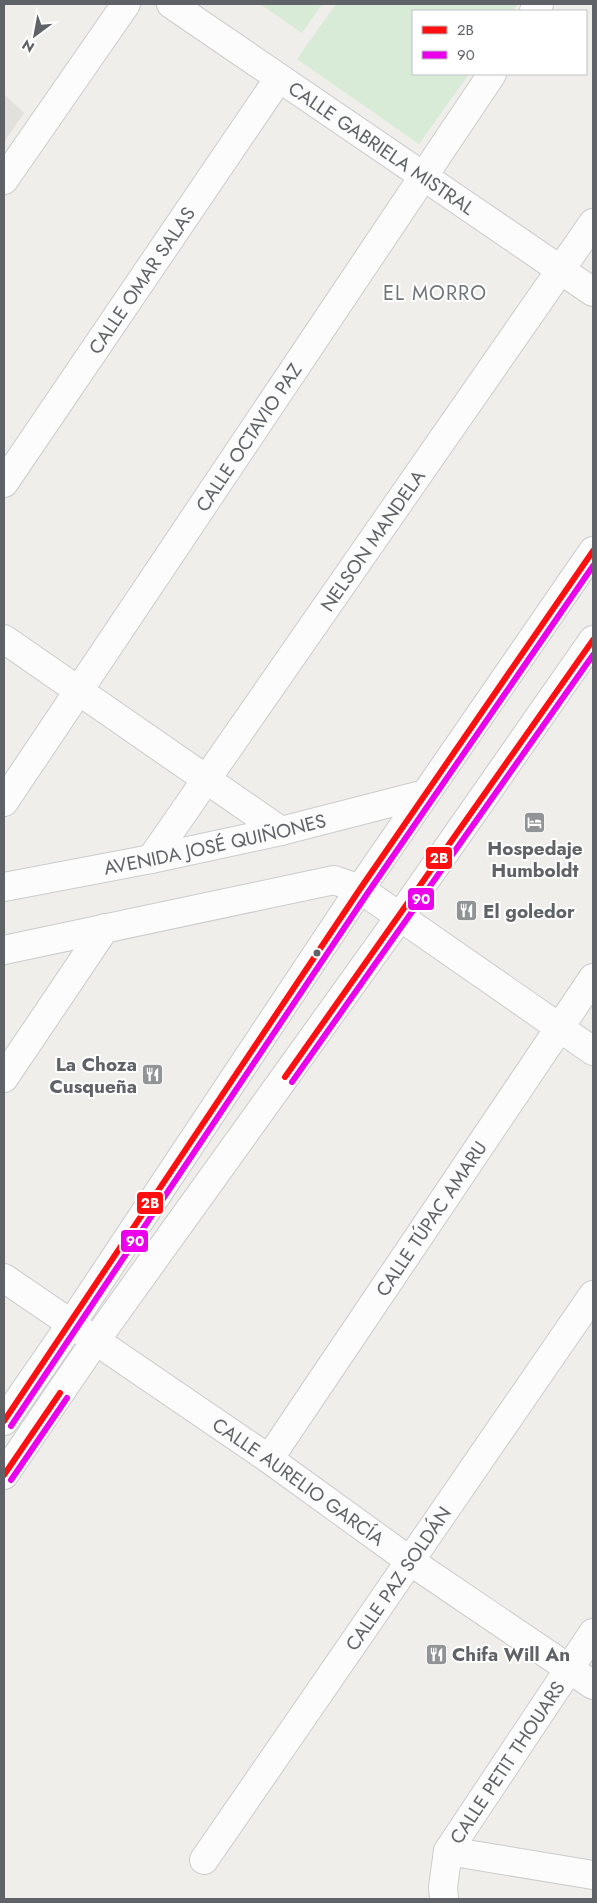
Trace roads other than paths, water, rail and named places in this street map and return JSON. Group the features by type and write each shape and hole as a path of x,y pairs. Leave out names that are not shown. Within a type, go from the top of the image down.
{"street":[{"path":"4,180 126,4"},
{"name":"CALLE GABRIELA MISTRAL","path":"170,4 593,292"},
{"name":"CALLE OCTAVIO PAZ","path":"4,802 491,75"},
{"name":"CALLE OMAR SALAS","path":"4,483 279,78"},
{"name":"NELSON MANDELA","path":"151,859 593,223"},
{"path":"4,1421 71,1324 360,889 593,551"},
{"path":"4,639 282,831"},
{"path":"4,1475 96,1340 399,918 593,640"},
{"name":"AVENIDA JOSÉ QUIÑONES","path":"4,887 151,859 282,831 425,794"},
{"path":"4,950 334,880 360,889 399,918 593,1051"},
{"path":"4,1078 105,928"},
{"name":"CALLE TÚPAC AMARU","path":"269,1459 593,978"},
{"name":"CALLE AURELIO GARCÍA","path":"4,1278 269,1459 410,1562 593,1685"},
{"name":"CALLE PAZ SOLDÁN","path":"204,1860 593,1295"},
{"name":"CALLE PETIT THOUARS","path":"444,1899 443,1887 448,1851 593,1633"},
{"path":"448,1851 593,1875"}],"place":[{"name":"Hospedaje Humboldt","path":"535,822"},
{"name":"El goledor","path":"467,911"},
{"name":"La Choza Cusqueña","path":"153,1075"},
{"name":"Chifa Will An","path":"436,1654"}],"district":[{"name":"EL MORRO","path":"435,293"}]}
